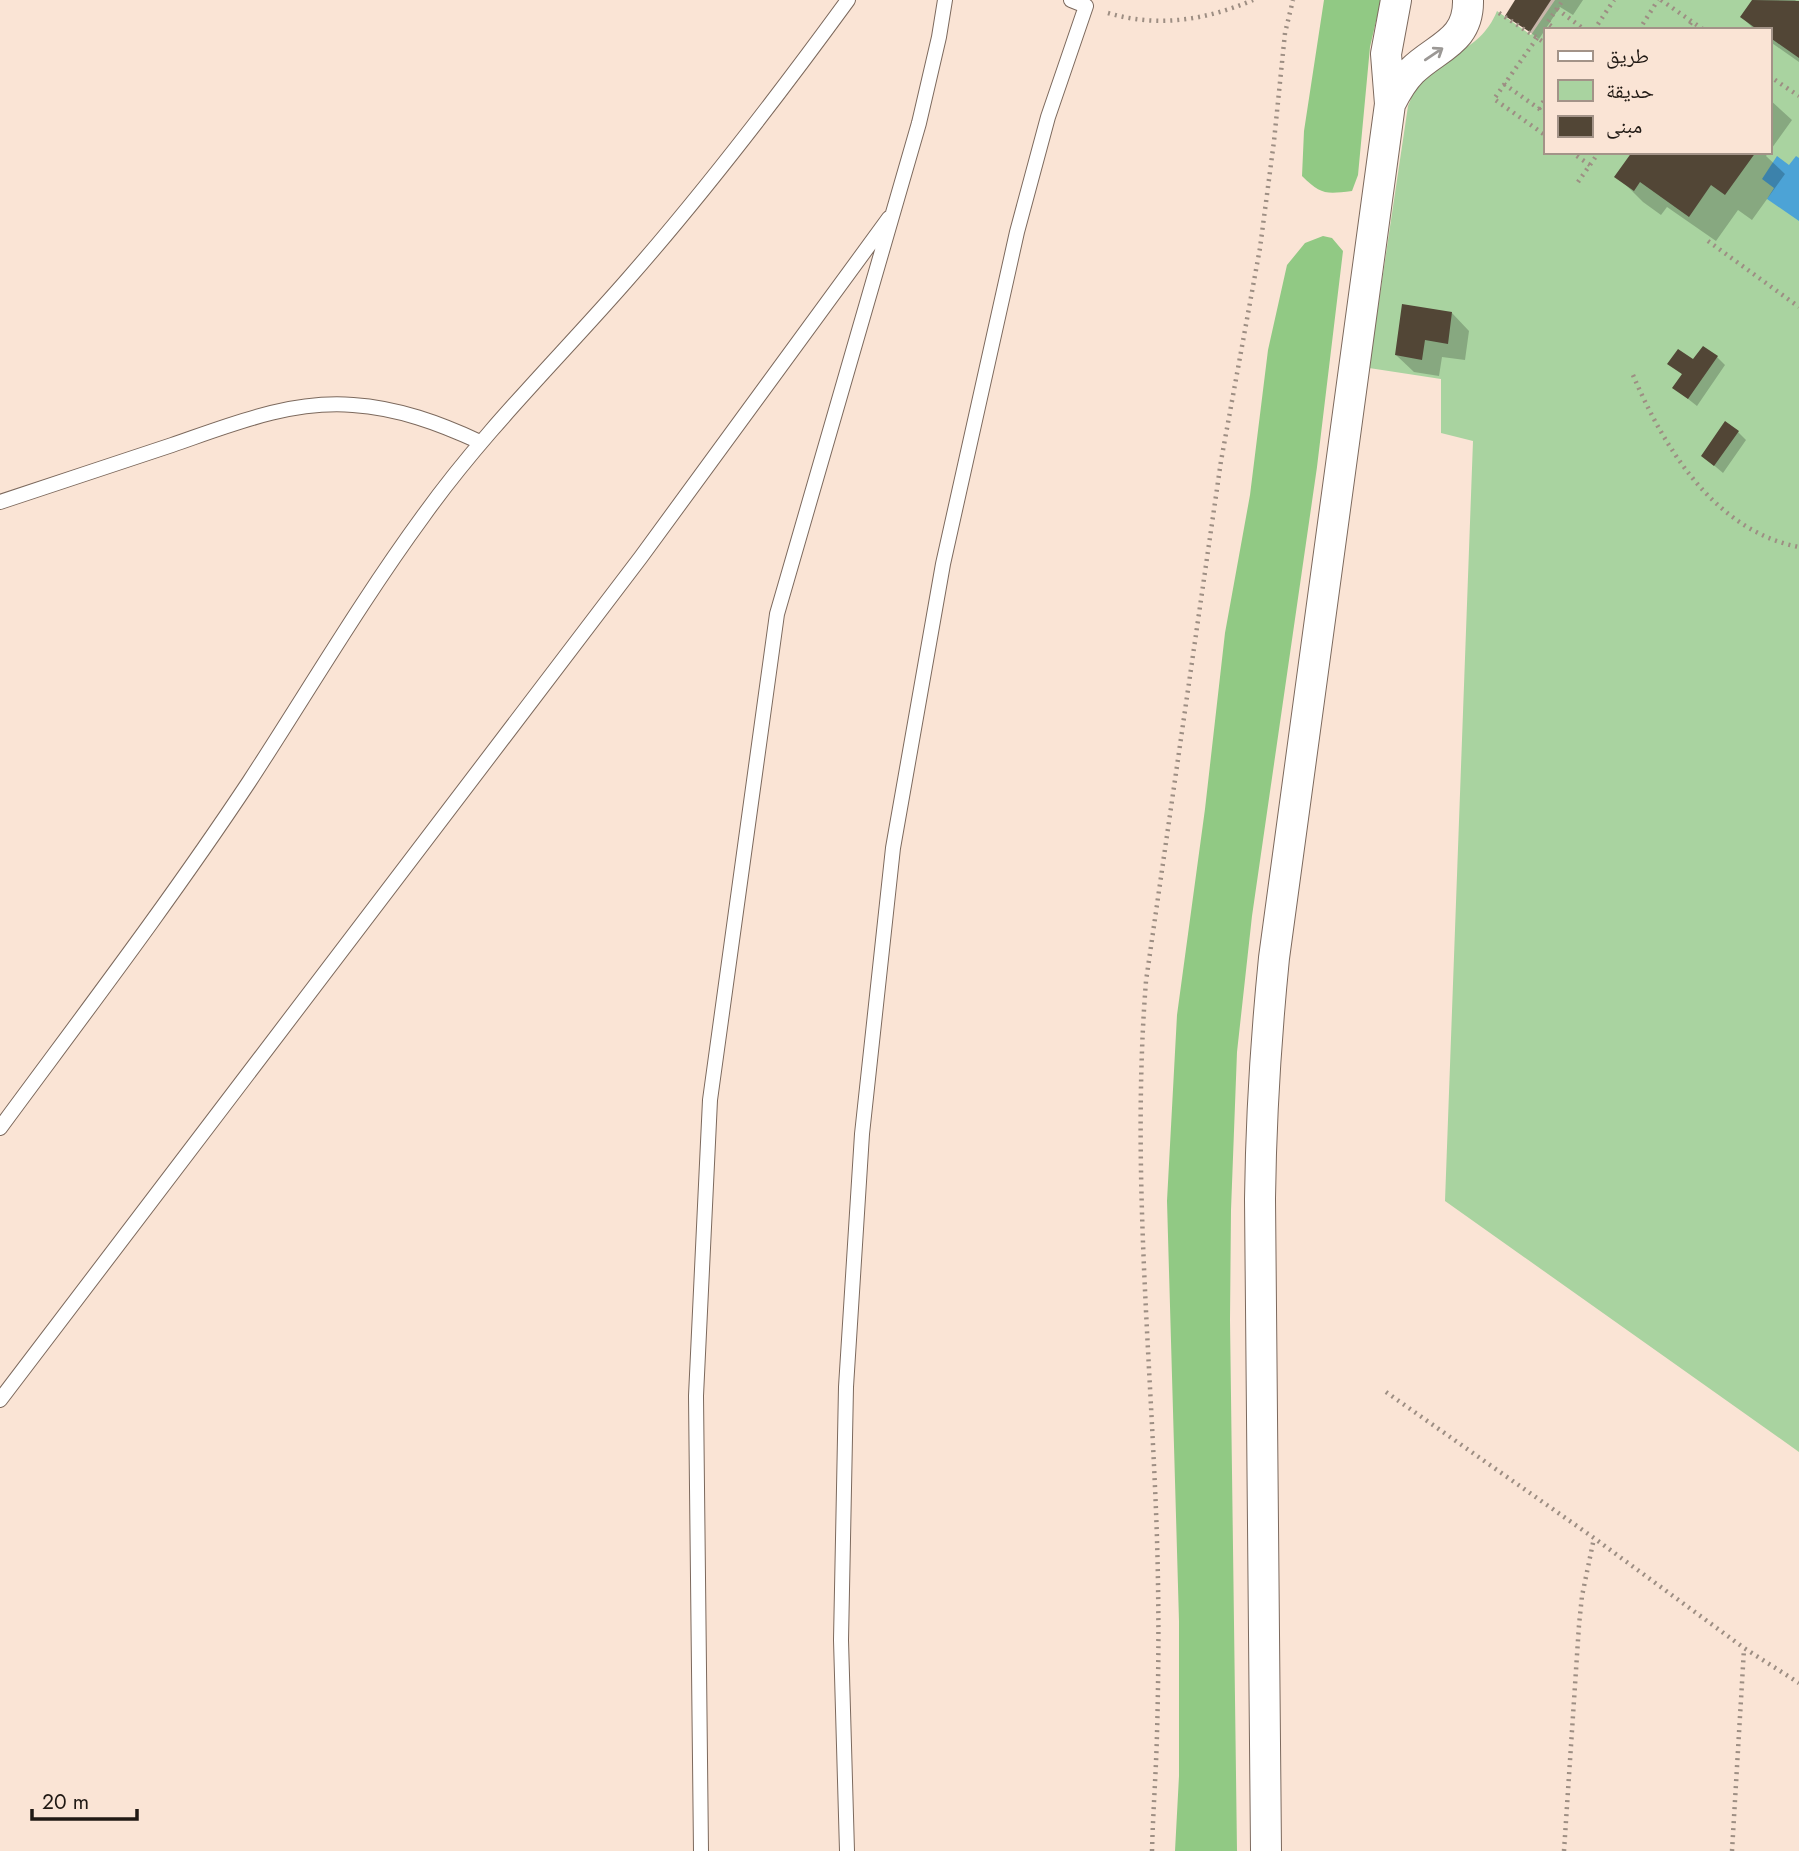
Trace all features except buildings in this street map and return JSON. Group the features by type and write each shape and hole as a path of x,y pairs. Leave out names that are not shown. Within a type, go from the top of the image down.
{"street":[{"path":"1266,1851 1260,1199 1266,1038 1276,944 1390,104 1386,54 1396,0"},
{"path":"1390,104 1399,86 1412,71 1452,42 1467,17 1480,4"}],"lane":[{"path":"0,1128 169,897 247,784 416,525 480,442 630,278 701,192 848,0"},
{"path":"701,1851 696,1396 710,1100 777,614 896,208 922,111 945,0"},
{"path":"847,1851 841,1640 846,1387 862,1134 893,848 943,564 1017,232 1048,117 1086,6 1071,0"},
{"path":"0,1400 641,557 896,208"},
{"path":"0,502 260,415 306,406 352,405 398,411 443,425 480,442"}],"path":[{"path":"1086,6 1128,19 1174,22 1220,14 1253,0"},
{"path":"1152,1851 1157,1735 1156,1510 1139,1150 1146,981 1221,461 1260,248 1286,33 1293,0"},
{"path":"1554,28 1547,23 1563,0"},
{"path":"1595,28 1615,0"},
{"path":"1640,28 1660,0 1701,28"},
{"path":"1480,4 1544,42"},
{"path":"1557,9 1582,28"},
{"path":"1688,28 1692,22"},
{"path":"1537,38 1494,99 1544,134"},
{"path":"1771,77 1799,96"},
{"path":"1504,84 1544,112"},
{"path":"1539,109 1544,101"},
{"path":"1574,154 1590,165"},
{"path":"1578,182 1598,154"},
{"path":"1708,241 1799,307"},
{"path":"1633,375 1648,410 1667,443 1689,474 1710,497 1758,534 1799,547"},
{"path":"1386,1392 1594,1538 1744,1648 1799,1684"},
{"path":"1564,1851 1579,1625 1594,1538"},
{"path":"1732,1851 1744,1648"}],"green space":[{"path":"1324,0 1381,0 1370,47 1358,175 1352,191 1336,193 1319,190 1302,176 1304,131"},
{"path":"1555,0 1799,0 1799,1452 1445,1201 1473,441 1441,433 1441,379 1369,368 1408,106 1416,85 1425,74 1469,46 1489,26 1497,11 1531,35"},
{"path":"1323,236 1332,238 1343,251 1317,467 1252,916 1237,1052 1230,1320 1237,1851 1175,1851 1179,1776 1179,1621 1167,1201 1177,1015 1225,633 1250,495 1268,350 1287,265 1305,243"}],"water":[{"path":"1777,156 1789,165 1796,156 1799,158 1799,221 1767,199 1774,188 1762,179"}]}
